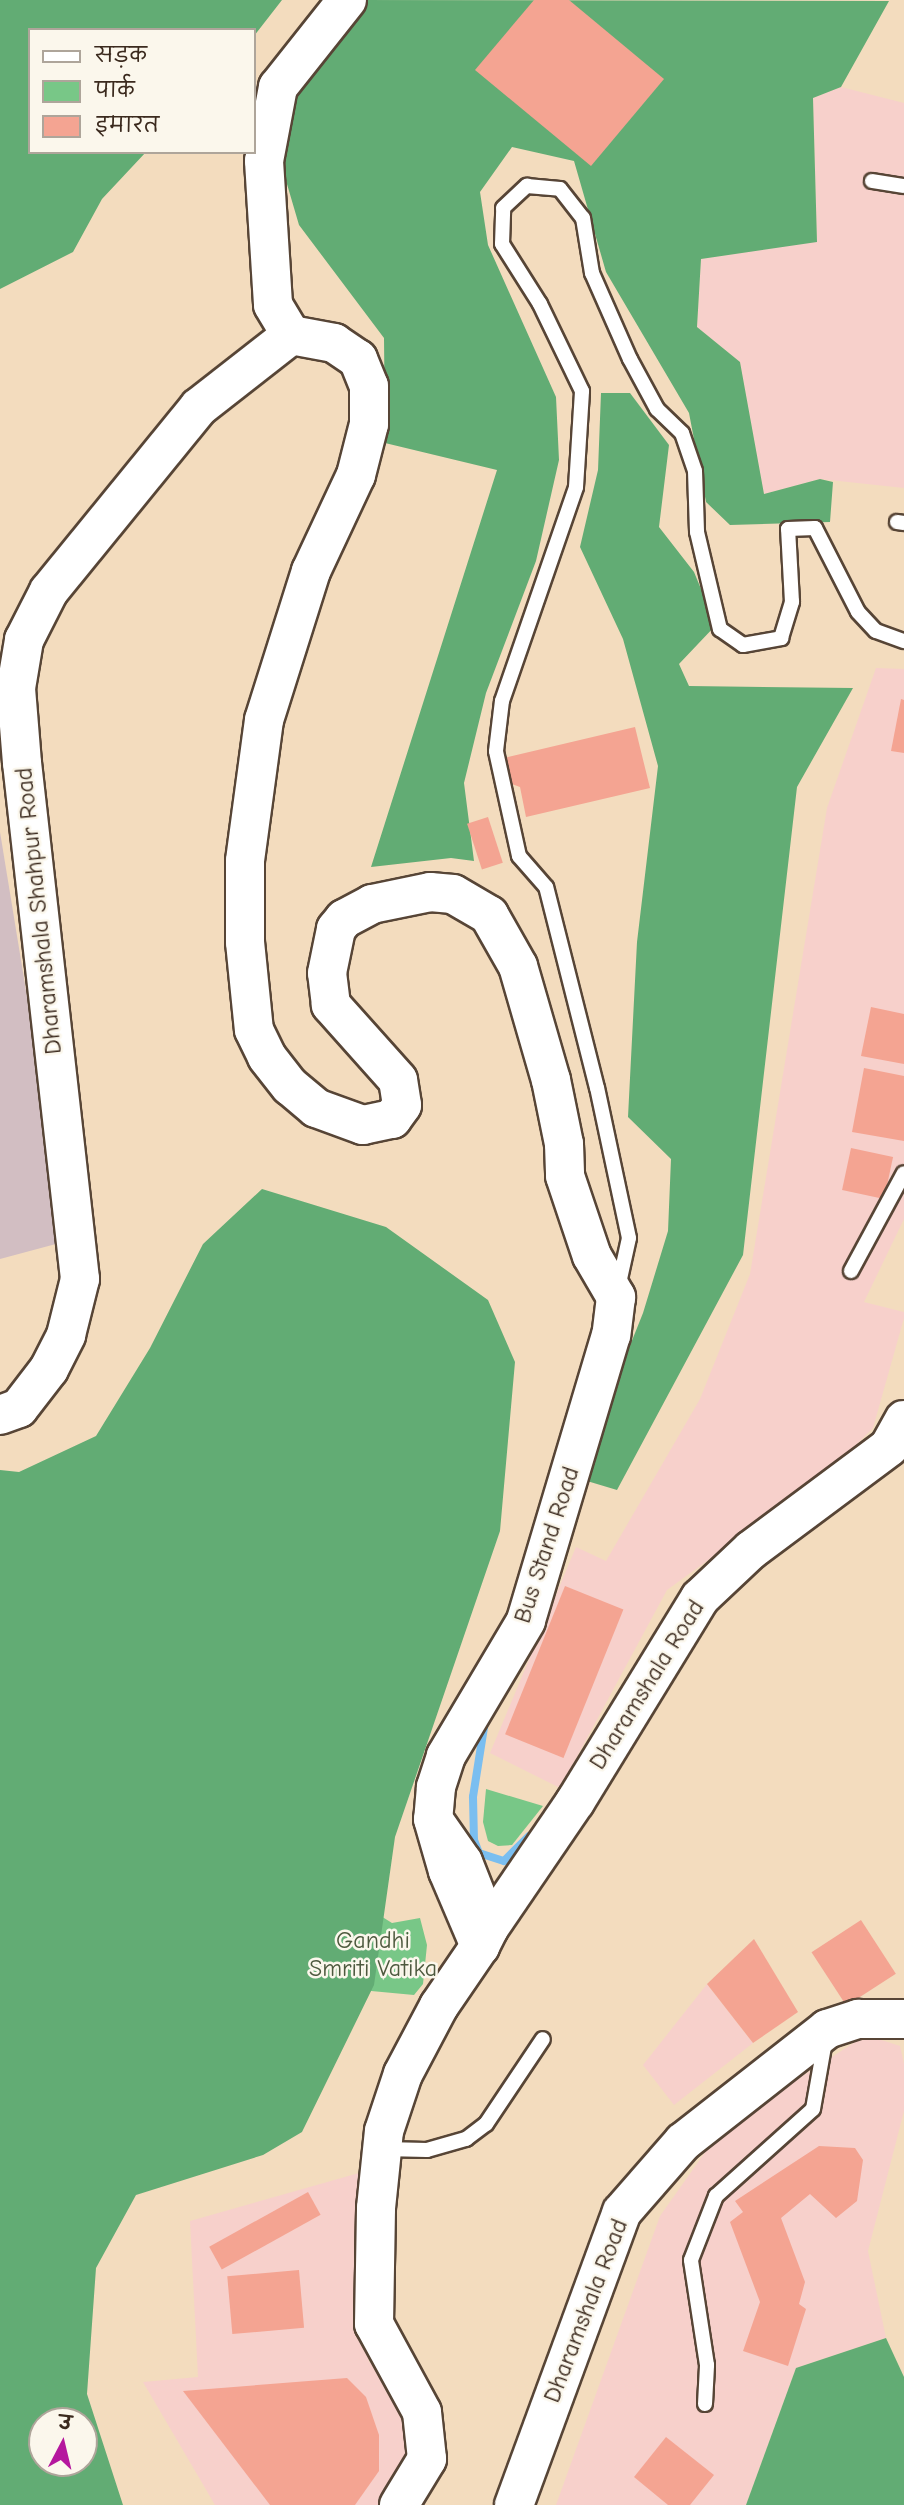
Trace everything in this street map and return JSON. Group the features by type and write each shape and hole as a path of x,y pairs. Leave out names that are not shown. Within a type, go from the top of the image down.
{"main road":[{"path":"347,0 278,87 264,161 272,305 291,335 334,343 358,359 369,386 369,424 356,475 311,571 264,720 244,861 245,942 254,1030 275,1067 316,1108 363,1125 393,1119 402,1105 398,1080 331,1005 327,973 336,929 344,919 372,904 430,892 453,894 489,915 517,966 551,1080 565,1176 592,1256 616,1297"},
{"name":"Dharamshala Shahpur Road","path":"0,1415 19,1408 49,1369 66,1335 80,1279 19,726 16,688 24,640 49,591 199,407 291,335"},
{"name":"Bus Stand Road","path":"485,1937 448,1871 433,1819 436,1787 446,1756 526,1621 611,1335 616,1297"},
{"name":"Dharamshala Road","path":"398,2505 427,2459 422,2412 373,2324 382,2149 403,2074 439,2006 575,1802 700,1598 751,1550 889,1447 904,1420"},
{"name":"Dharamshala Road","path":"514,2505 622,2212 682,2142 827,2029 858,2019 904,2020"}],"lane":[{"path":"872,181 904,186"},
{"path":"616,1297 629,1238 597,1088 547,887 519,856 495,751 502,701 576,487 582,391 540,304 502,244 503,208 527,186 560,189 583,218 592,273 630,359 657,409 682,433 695,471 697,532 720,629 743,645 782,638 792,602 788,529 815,528 858,612 876,631 904,641"},
{"path":"851,1271 904,1173"},
{"path":"705,2404 707,2365 691,2260 716,2196 813,2109 827,2029"},
{"path":"382,2149 427,2150 466,2139 486,2124 543,2039"}],"shaded area":[{"path":"841,87 904,103 904,488 820,479 764,494 740,362 697,327 701,259 817,241 813,98"},
{"path":"876,668 904,669 904,1219 864,1302 904,1312 904,1318 873,1428 828,1473 667,1590 560,1788 490,1753 576,1547 606,1561 700,1399 750,1274 827,808"},
{"path":"0,832 67,1241 0,1259"},
{"path":"707,1984 753,2043 674,2105 643,2065"},
{"path":"866,2035 900,2046 904,2064 904,2111 868,2251 886,2338 796,2368 746,2505 556,2505 660,2216 723,2127"},
{"path":"359,2173 354,2294 369,2362 389,2374 412,2422 414,2468 391,2505 215,2505 143,2382 198,2377 190,2221"}],"green space":[{"path":"0,0 282,0 256,33 256,28 28,28 28,154 144,154 102,199 73,252 0,289"},
{"path":"355,0 889,1 841,87 813,98 817,242 701,259 697,327 740,362 764,494 820,479 833,482 830,522 730,525 706,502 689,413 606,272 574,161 512,147 480,192 488,245 556,397 559,460 536,561 486,693 464,783 474,861 451,858 371,867 497,470 385,443 384,338 299,225 272,133"},
{"path":"601,393 630,393 669,445 659,527 694,572 716,625 679,664 689,686 853,688 797,787 743,1255 617,1490 577,1478 643,1313 668,1231 671,1159 628,1117 637,942 658,766 623,639 580,547 598,470"},
{"path":"262,1189 386,1227 488,1300 515,1362 500,1531 395,1837 374,1985 302,2132 263,2155 136,2195 96,2268 87,2394 91,2407 28,2407 28,2477 98,2477 98,2428 123,2505 0,2505 0,1470 19,1472 96,1436 150,1348 203,1244"},
{"path":"486,1789 543,1806 512,1845 498,1846 488,1841 483,1822"},
{"name":"Gandhi Smriti Vatika","path":"360,1903 392,1923 420,1918 427,1945 423,1984 414,1995 339,1988"},
{"path":"886,2338 904,2377 904,2505 746,2505 796,2368"}],"building":[{"path":"534,0 569,0 664,79 591,166 475,70"},
{"path":"901,699 904,700 904,753 891,751"},
{"path":"635,727 650,788 526,817 520,787 509,783 504,758"},
{"path":"488,817 503,863 482,869 467,824"},
{"path":"871,1007 904,1014 904,1064 861,1056"},
{"path":"864,1068 904,1076 904,1141 852,1132"},
{"path":"851,1148 893,1157 884,1199 842,1190"},
{"path":"565,1586 623,1610 563,1758 505,1734"},
{"path":"861,1920 896,1974 846,2006 812,1952"},
{"path":"754,1939 798,2012 753,2043 707,1984"},
{"path":"819,2146 855,2148 863,2160 857,2201 836,2218 810,2194 781,2218 805,2282 799,2304 806,2309 788,2366 743,2351 760,2302 730,2222 743,2212 735,2201"},
{"path":"308,2192 321,2215 222,2270 209,2247"},
{"path":"299,2270 304,2328 232,2334 227,2276"},
{"path":"347,2378 366,2397 379,2435 379,2471 355,2505 270,2505 183,2391"},
{"path":"666,2437 714,2475 690,2505 668,2505 634,2477"}],"waterway":[{"path":"485,1721 473,1797 474,1840 479,1853 504,1861 529,1836"}]}
